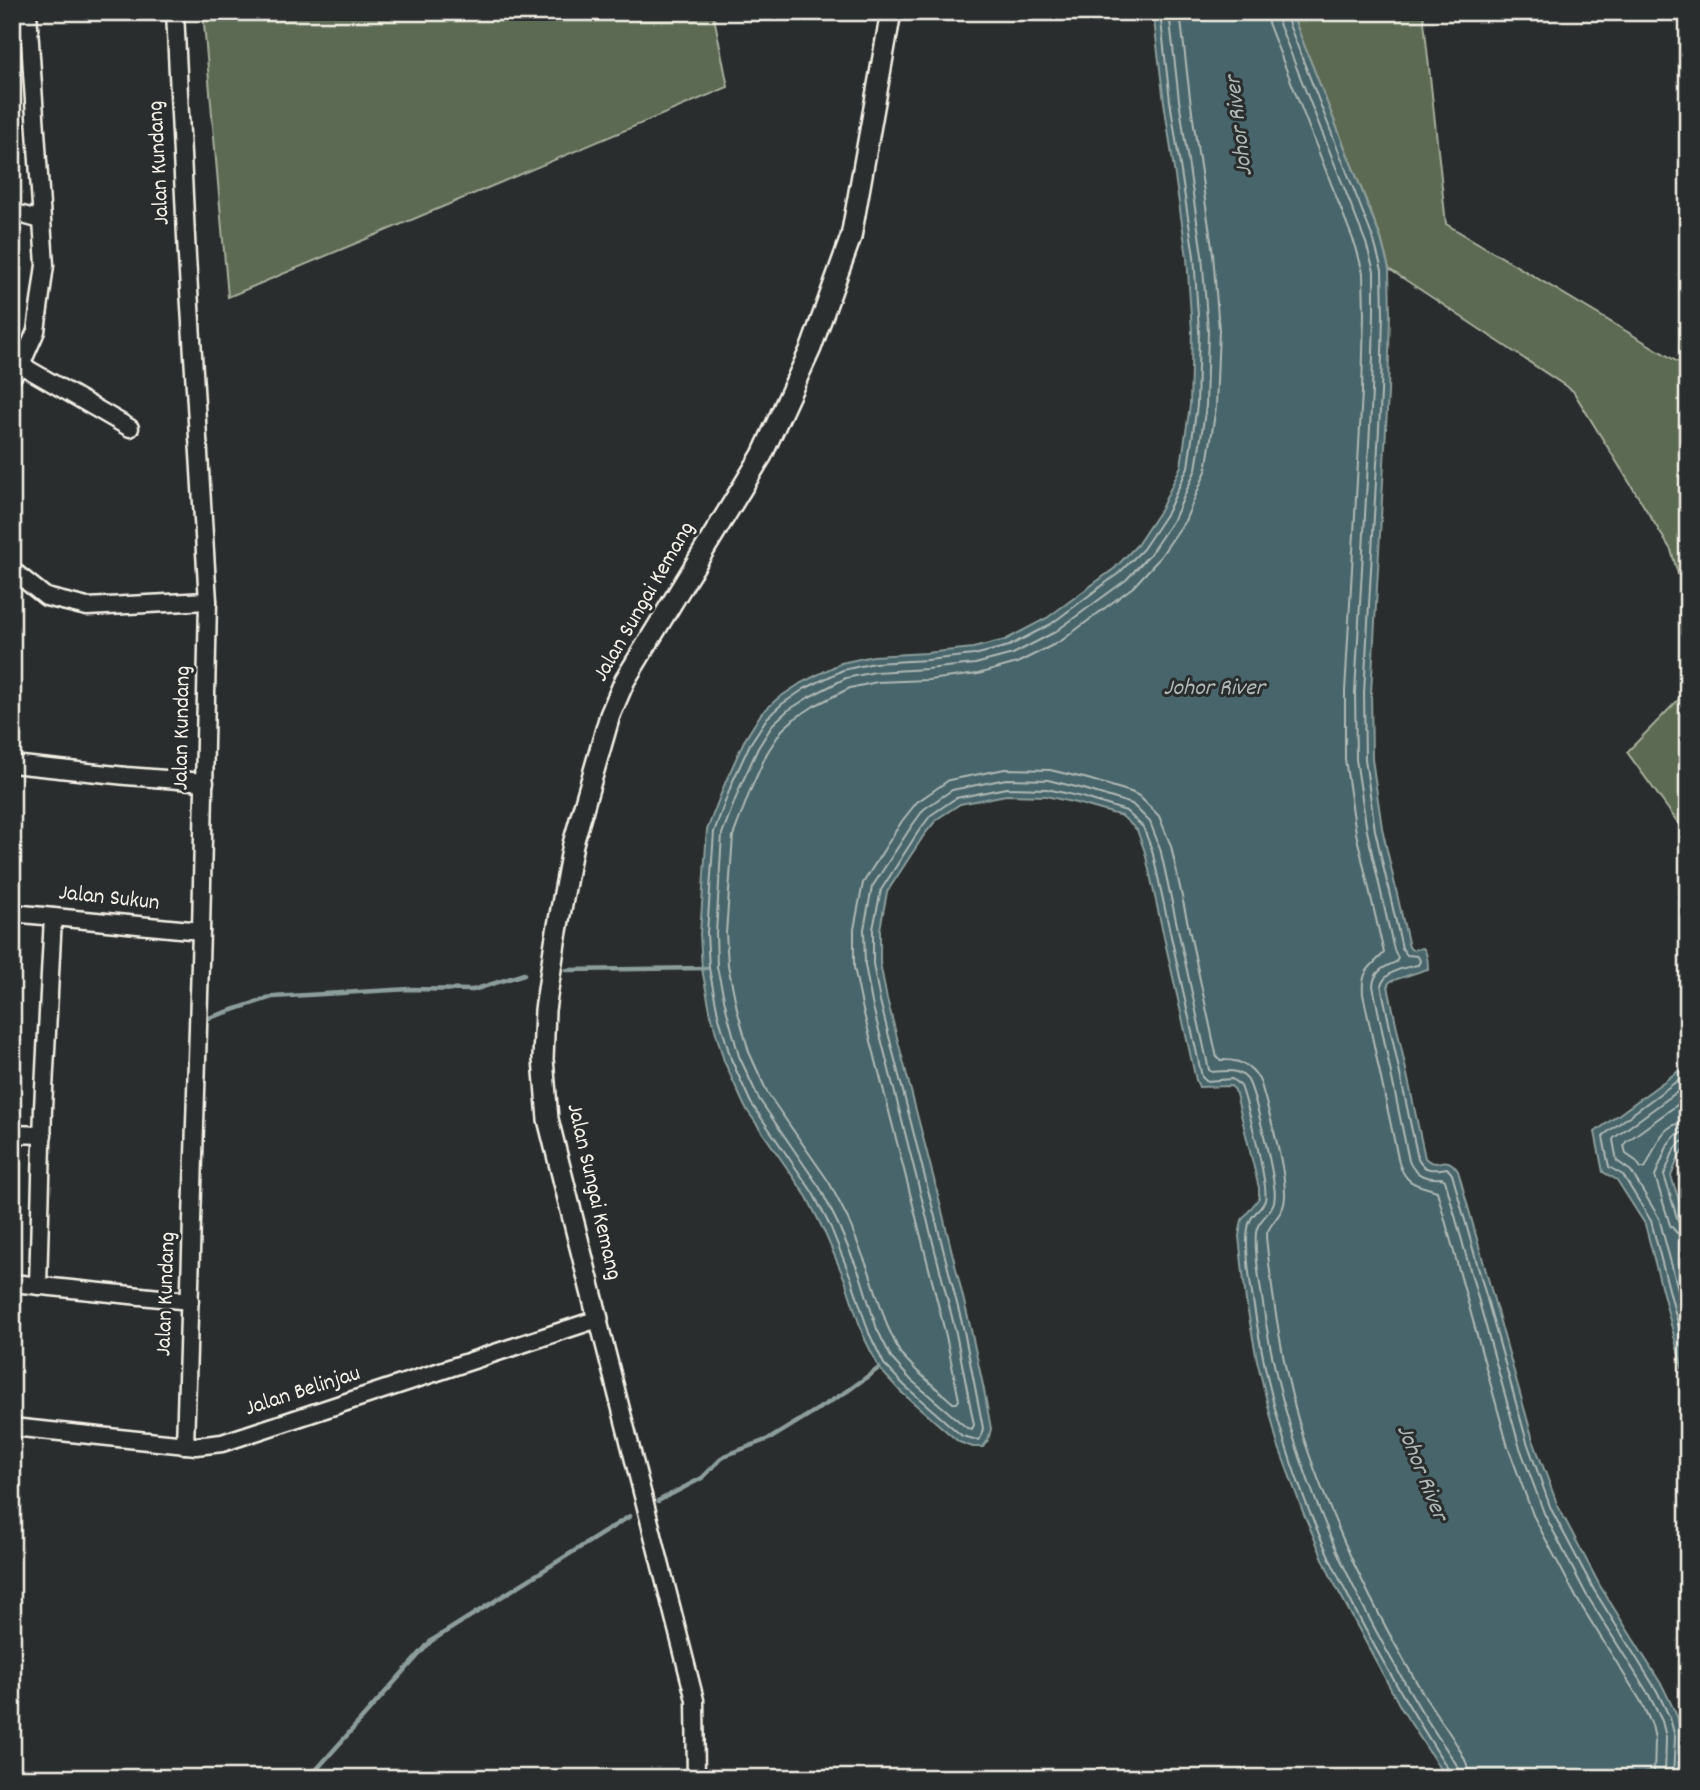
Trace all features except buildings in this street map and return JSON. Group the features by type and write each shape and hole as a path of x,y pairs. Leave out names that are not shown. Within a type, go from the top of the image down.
{"street":[{"path":"27,12 21,29 45,265 36,331 17,371 131,428"},
{"name":"Jalan Kundang","path":"175,12 208,601 185,1445"},
{"name":"Jalan Sungai Kemang","path":"598,1319 548,1119 542,1059 545,1010 573,844 610,715 625,680 762,455 811,348 851,237 891,12"},
{"path":"12,212 41,220"},
{"path":"12,570 46,597 87,607 208,601"},
{"path":"12,764 205,782"},
{"name":"Jalan Sukun","path":"12,913 201,931"},
{"path":"38,1286 53,917"},
{"path":"12,1133 43,1135"},
{"path":"12,1283 190,1301"},
{"path":"598,1319 695,1700 696,1778"},
{"name":"Jalan Belinjau","path":"12,1427 196,1446 222,1443 598,1319"}],"green space":[{"path":"203,12 713,12 728,87 228,297"},
{"path":"1291,12 1423,12 1446,224 1688,368 1688,608 1671,550 1573,391 1389,269 1381,238"},
{"path":"1688,690 1688,829 1684,831 1627,752"}],"water":[{"name":"Johor River","path":"1153,12 1291,12 1381,239 1389,269 1390,314 1371,693 1372,759 1382,828 1409,947 1412,950 1423,948 1428,969 1391,981 1388,984 1389,991 1425,1158 1433,1163 1449,1162 1458,1171 1533,1440 1558,1506 1600,1586 1663,1687 1677,1716 1682,1736 1680,1778 1446,1778 1401,1708 1331,1577 1277,1442 1246,1301 1239,1236 1242,1220 1259,1198 1259,1188 1235,1090 1231,1086 1199,1087 1196,1080 1145,852 1137,830 1122,816 1046,796 1006,795 960,804 937,819 887,892 880,929 880,963 984,1390 991,1429 983,1447 959,1442 900,1391 879,1368 863,1335 845,1280 807,1197 745,1107 724,1061 702,969 700,934 707,830 744,741 761,714 801,683 841,663 873,656 973,648 1005,640 1047,618 1115,568 1137,545 1161,509 1181,466 1190,405 1192,331 1187,257"},
{"path":"1688,1064 1688,1145 1680,1154 1671,1176 1688,1228 1688,1390 1645,1224 1617,1180 1603,1172 1595,1132"}],"waterway":[{"path":"567,970 706,968"},
{"path":"206,1019 272,997 410,989 473,990 524,974"},
{"path":"658,1501 702,1478 724,1456 771,1438 849,1390 879,1368"},
{"path":"309,1778 431,1641 630,1516"}]}
